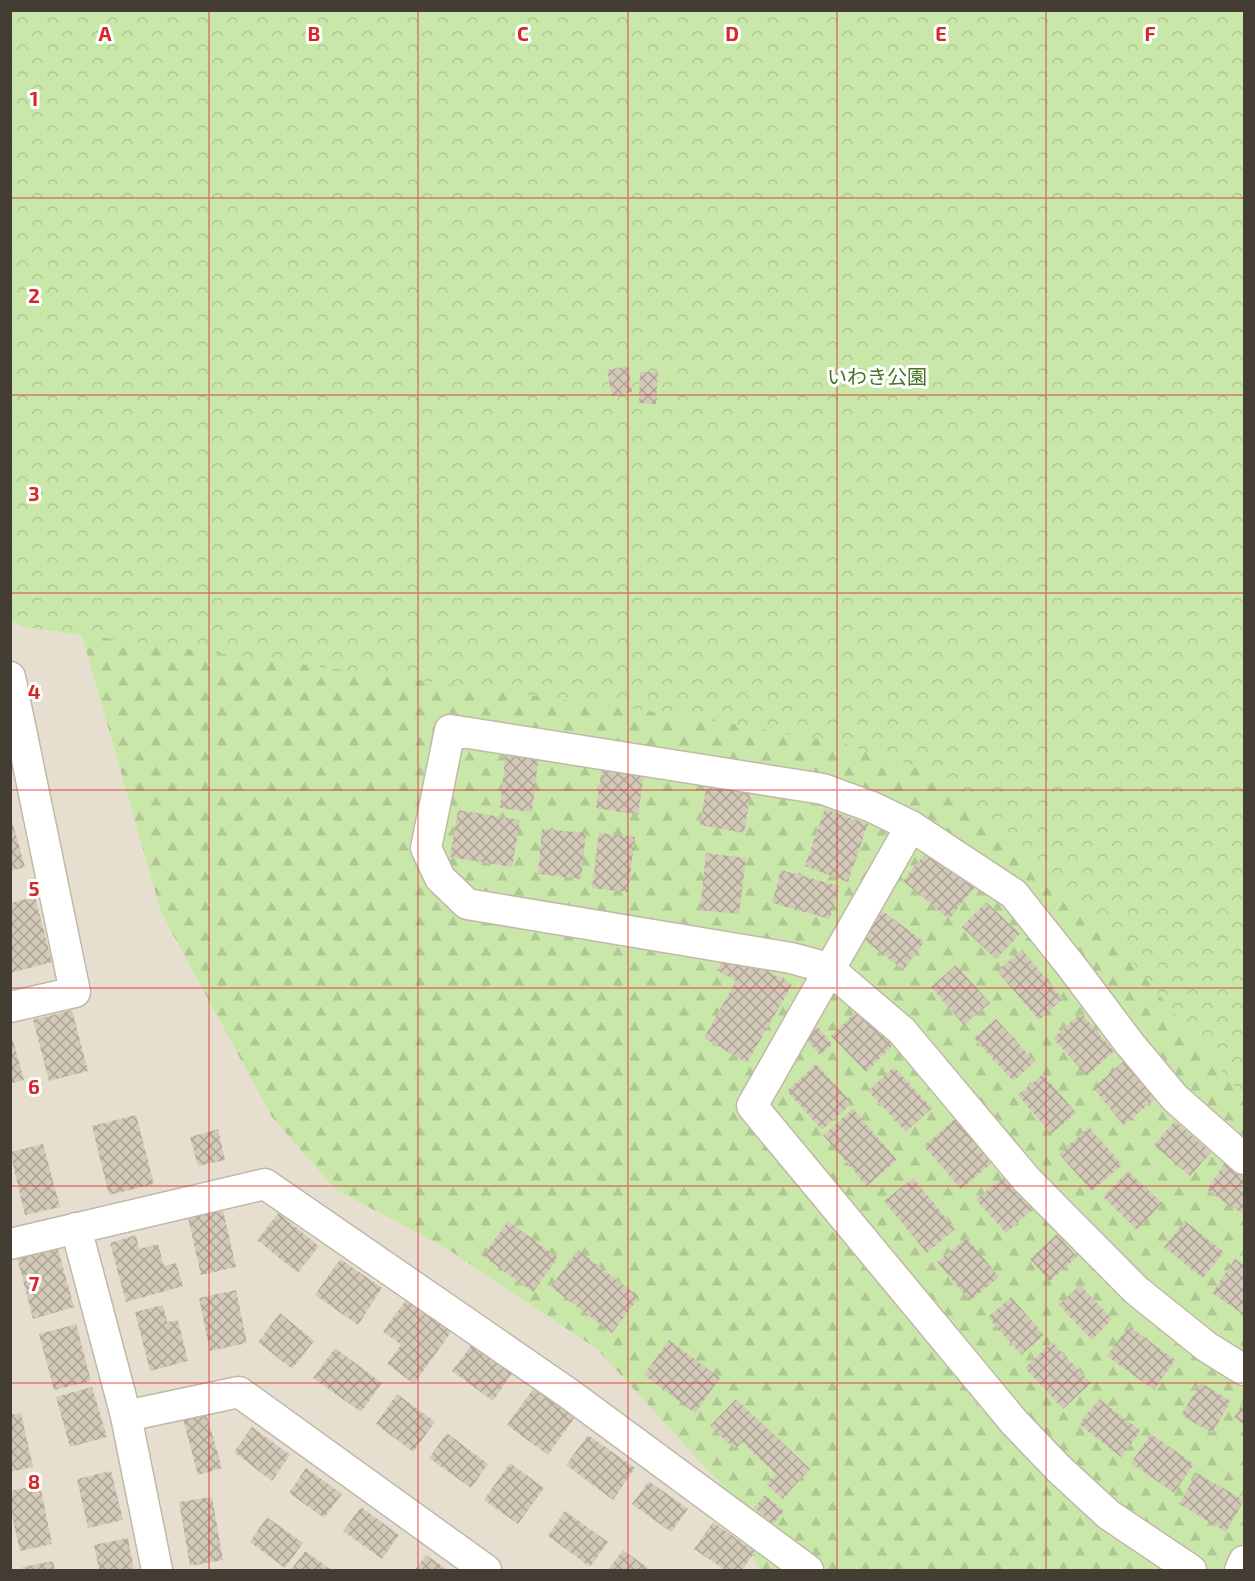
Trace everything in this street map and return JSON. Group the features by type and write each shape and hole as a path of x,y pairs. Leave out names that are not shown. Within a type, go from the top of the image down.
{"street":[{"path":"10,677 75,992 10,1007"},
{"path":"1245,1159 1175,1098 1128,1043 1014,894 911,826 872,807 823,789 450,730 426,848 440,878 467,904 790,958 828,968 902,1031 1027,1180 1136,1290 1207,1347 1245,1370"},
{"path":"911,826 828,968 752,1106 1014,1422 1059,1469 1109,1515 1191,1570"},
{"path":"10,1244 265,1184 568,1393 808,1570"},
{"path":"76,1228 126,1416 158,1570"},
{"path":"126,1416 239,1392 486,1570"},
{"path":"1240,1570 1245,1561"}],"shaded area":[{"path":"11,621 23,627 691,717 1244,1570 11,1570"}],"green space":[{"path":"11,11 1244,11 1244,1570 759,1570 728,1492 597,1349 443,1246 336,1190 272,1117 161,912 64,573"},
{"name":"いわき公園","path":"11,11 1244,11 1244,1098 1086,906 928,771 842,743 691,717 23,627 11,621"}],"building":[{"path":"628,366 632,392 612,396 607,370"},
{"path":"640,372 658,372 656,404 639,403"},
{"path":"506,750 539,754 532,812 500,808"},
{"path":"603,761 645,767 638,815 596,808"},
{"path":"708,776 752,784 744,833 700,825"},
{"path":"825,809 868,824 848,882 805,866"},
{"path":"458,810 520,820 512,867 450,857"},
{"path":"10,813 25,867 10,871"},
{"path":"542,829 586,833 581,879 538,874"},
{"path":"599,833 635,837 628,892 592,888"},
{"path":"929,849 975,887 949,919 903,881"},
{"path":"706,853 746,858 739,914 700,910"},
{"path":"781,870 839,886 830,919 772,903"},
{"path":"35,897 52,962 10,973 10,903"},
{"path":"986,902 1020,934 996,959 962,927"},
{"path":"883,911 924,942 903,970 862,938"},
{"path":"1022,950 1063,999 1039,1020 997,971"},
{"path":"722,961 754,963 792,985 747,1063 704,1038 736,981 717,970"},
{"path":"956,965 990,1003 964,1025 931,987"},
{"path":"859,1009 893,1045 866,1072 831,1036"},
{"path":"72,1010 88,1071 49,1081 33,1020"},
{"path":"1081,1013 1114,1051 1087,1076 1053,1038"},
{"path":"996,1019 1035,1062 1013,1081 974,1038"},
{"path":"817,1026 832,1044 820,1055 805,1038"},
{"path":"10,1030 24,1080 10,1084"},
{"path":"1124,1061 1156,1098 1124,1125 1093,1088"},
{"path":"816,1064 852,1103 822,1130 787,1091"},
{"path":"894,1067 932,1108 906,1132 868,1091"},
{"path":"1043,1074 1076,1113 1051,1134 1018,1095"},
{"path":"853,1109 897,1160 867,1186 823,1135"},
{"path":"136,1115 154,1184 109,1195 92,1126"},
{"path":"955,1119 992,1163 961,1189 924,1146"},
{"path":"1175,1121 1211,1152 1190,1176 1154,1145"},
{"path":"1089,1127 1122,1165 1092,1191 1059,1154"},
{"path":"218,1129 225,1160 198,1166 190,1137"},
{"path":"43,1144 60,1207 25,1215 10,1152"},
{"path":"1226,1161 1244,1174 1244,1215 1207,1190"},
{"path":"1128,1171 1162,1203 1137,1230 1103,1197"},
{"path":"1003,1177 1032,1210 1006,1233 976,1200"},
{"path":"913,1178 955,1229 927,1253 884,1201"},
{"path":"223,1210 236,1267 201,1275 188,1218"},
{"path":"278,1213 319,1246 298,1273 257,1240"},
{"path":"508,1221 558,1258 533,1292 483,1256"},
{"path":"1185,1221 1224,1252 1203,1278 1164,1247"},
{"path":"1057,1234 1077,1257 1050,1281 1030,1259"},
{"path":"136,1235 139,1249 158,1244 164,1266 176,1263 183,1286 126,1302 110,1243"},
{"path":"967,1238 999,1277 970,1301 937,1262"},
{"path":"56,1242 74,1307 33,1319 16,1253"},
{"path":"578,1250 639,1297 612,1333 551,1287"},
{"path":"340,1259 382,1288 358,1325 315,1295"},
{"path":"1235,1259 1244,1265 1244,1315 1212,1293"},
{"path":"1080,1285 1112,1319 1092,1340 1059,1305"},
{"path":"236,1290 247,1343 210,1351 199,1298"},
{"path":"1011,1297 1044,1335 1021,1355 988,1317"},
{"path":"407,1299 451,1332 414,1384 387,1364 401,1345 383,1331"},
{"path":"163,1305 167,1322 178,1320 188,1361 150,1371 135,1312"},
{"path":"280,1313 314,1341 292,1369 258,1342"},
{"path":"76,1324 91,1381 54,1390 39,1334"},
{"path":"1129,1326 1175,1360 1154,1390 1107,1356"},
{"path":"669,1340 720,1378 695,1413 644,1375"},
{"path":"1052,1342 1091,1383 1063,1409 1025,1368"},
{"path":"473,1343 513,1372 493,1401 452,1371"},
{"path":"335,1348 382,1383 361,1412 313,1378"},
{"path":"1201,1383 1231,1401 1212,1433 1181,1415"},
{"path":"536,1385 577,1414 548,1455 507,1425"},
{"path":"92,1387 107,1437 70,1447 56,1397"},
{"path":"397,1394 435,1422 413,1452 376,1424"},
{"path":"736,1399 810,1469 782,1499 766,1484 776,1474 742,1442 735,1449 710,1426"},
{"path":"1099,1399 1141,1431 1121,1457 1079,1424"},
{"path":"1244,1400 1244,1424 1234,1418"},
{"path":"21,1413 33,1467 10,1472 10,1415"},
{"path":"206,1413 222,1468 198,1475 183,1419"},
{"path":"252,1427 290,1455 272,1481 234,1452"},
{"path":"447,1433 488,1464 471,1488 429,1458"},
{"path":"1151,1434 1194,1464 1174,1493 1131,1463"},
{"path":"588,1435 635,1468 613,1500 566,1465"},
{"path":"510,1463 544,1488 518,1524 484,1500"},
{"path":"306,1468 342,1494 324,1518 289,1493"},
{"path":"111,1471 123,1520 88,1528 77,1479"},
{"path":"1197,1473 1244,1500 1226,1532 1179,1504"},
{"path":"649,1481 688,1509 671,1532 632,1504"},
{"path":"40,1485 52,1544 20,1551 10,1507 10,1491"},
{"path":"765,1495 784,1511 773,1524 754,1508"},
{"path":"212,1497 223,1560 190,1566 179,1502"},
{"path":"361,1507 399,1535 382,1559 343,1531"},
{"path":"565,1511 608,1542 590,1567 548,1536"},
{"path":"267,1517 303,1543 285,1568 250,1542"},
{"path":"713,1522 755,1552 742,1570 725,1570 694,1549"},
{"path":"128,1538 134,1570 99,1570 94,1545"},
{"path":"623,1550 651,1570 608,1570"},
{"path":"305,1551 332,1570 291,1570"},
{"path":"426,1555 448,1570 415,1570"},
{"path":"53,1561 55,1570 23,1570 22,1567"}]}
